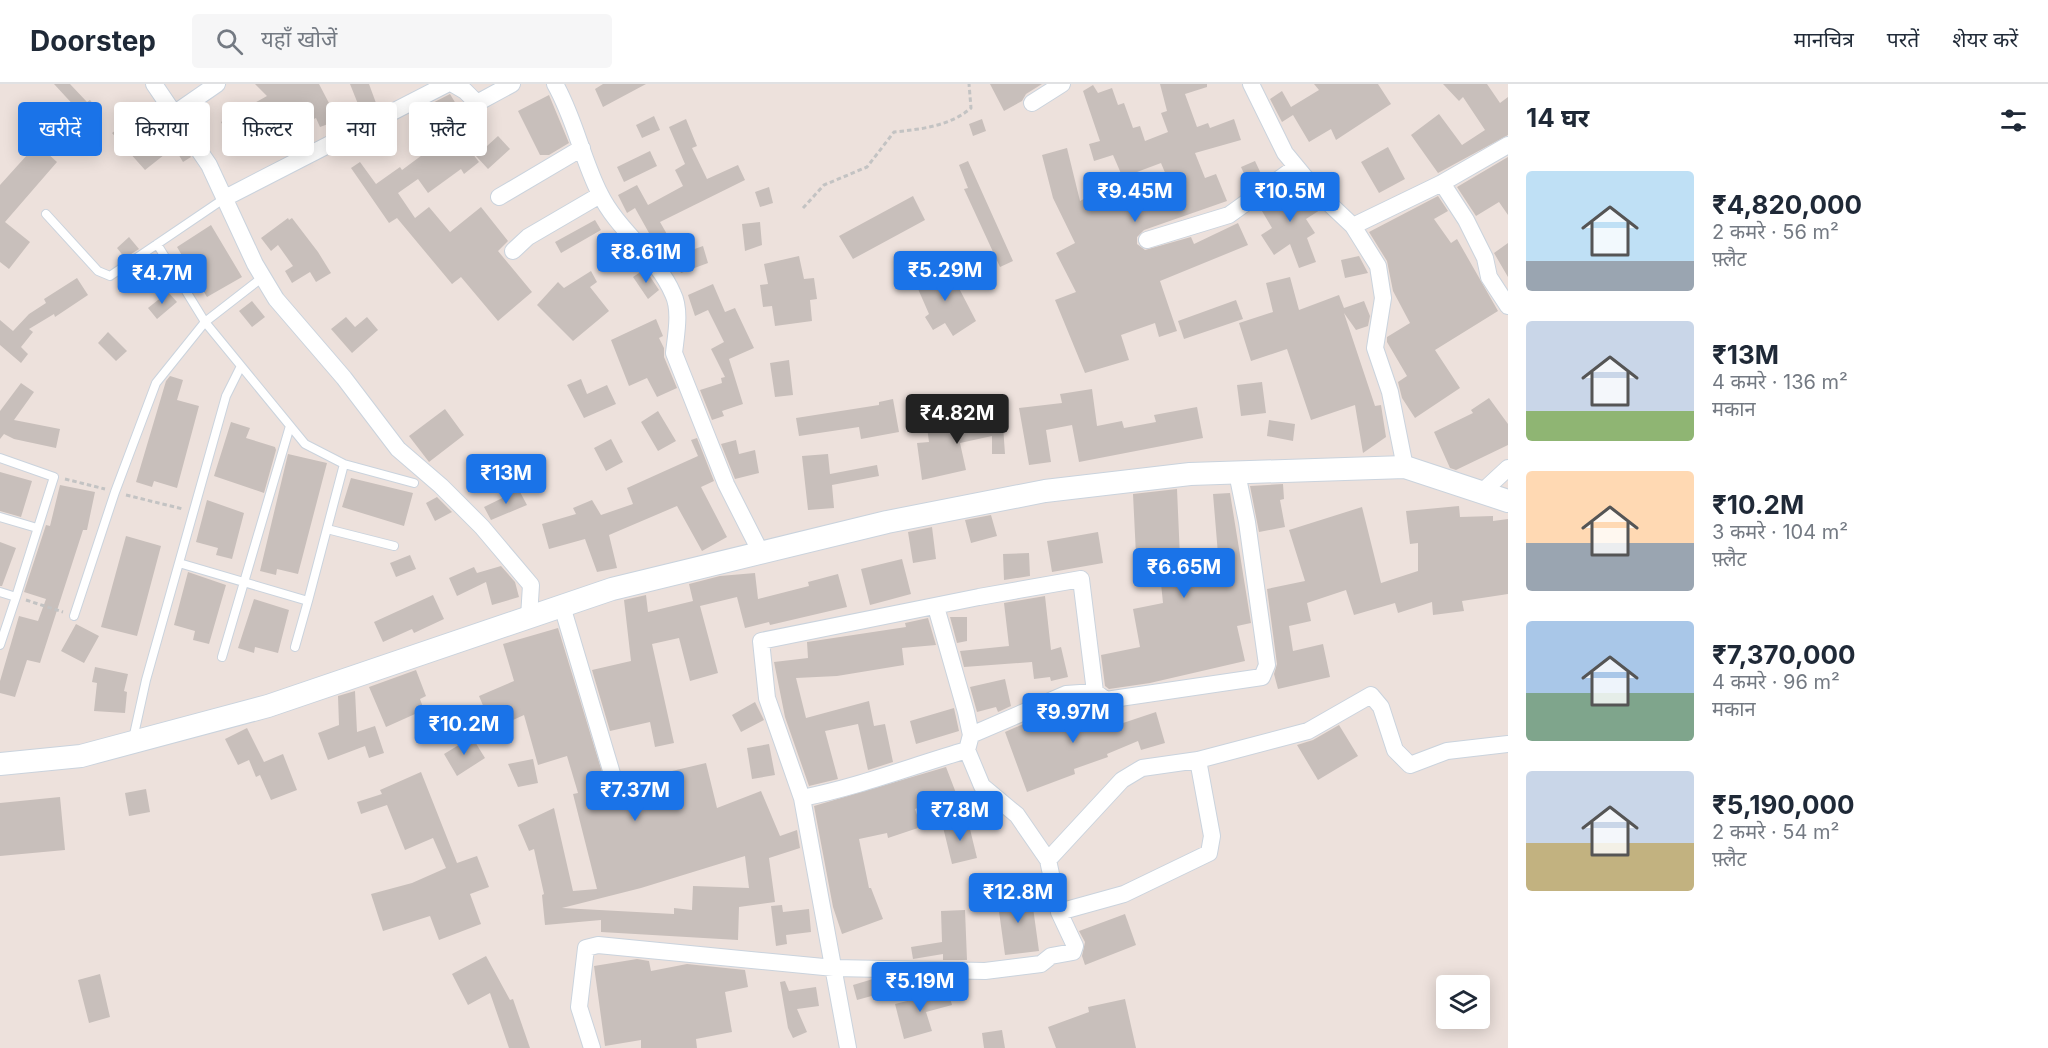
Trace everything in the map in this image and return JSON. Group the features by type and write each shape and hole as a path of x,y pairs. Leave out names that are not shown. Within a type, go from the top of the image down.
{"street":[{"path":"154,84 167,102"},
{"path":"191,102 218,84"},
{"path":"225,198 447,84"},
{"path":"453,84 465,91 477,103 512,84"},
{"path":"555,84 565,102 600,195 634,242 659,270 674,295 677,330 674,353 726,484 761,553"},
{"path":"1032,103 1062,84"},
{"path":"1251,84 1285,153 1353,226 1378,266 1383,298 1375,348 1390,392 1405,467"},
{"path":"1353,226 1442,183 1508,145"},
{"path":"498,197 582,148"},
{"path":"203,156 276,299 344,378 398,449 441,486 482,527 531,585 529,617"},
{"path":"1147,240 1228,215 1296,167"},
{"path":"1442,183 1466,220 1485,258 1489,277 1508,306"},
{"path":"513,250 528,237 600,195"},
{"path":"0,764 81,756 268,706 612,589 887,522 1045,490 1190,474 1405,467 1508,501"},
{"path":"1482,492 1508,468"},
{"path":"802,798 842,790 969,742 1066,694 1095,692 1106,700 1262,677 1267,665 1247,522 1237,473"},
{"path":"848,1048 802,798 767,698 761,641 979,597 1082,579 1095,692"},
{"path":"562,606 613,777"},
{"path":"592,1048 579,1007 586,948 598,945 834,968 985,970 1041,964 1051,957 1073,952 1075,946 1059,912 1048,860 1017,815 982,786 936,607"},
{"path":"1048,860 1122,780 1142,768 1198,760 1308,731 1371,695 1381,707 1395,750 1410,765 1447,751 1508,744"},
{"path":"1059,912 1124,894 1209,853 1212,836 1198,760"}],"lane":[{"path":"46,214 98,271 110,276 225,198"},
{"path":"157,244 205,322 305,444 344,464 414,483"},
{"path":"74,616 115,492 156,383 205,322 263,277"},
{"path":"132,742 146,680 226,396 241,366"},
{"path":"222,657 290,426"},
{"path":"0,458 54,477 0,645"},
{"path":"296,647 344,464"},
{"path":"0,517 37,528"},
{"path":"327,529 394,546"},
{"path":"179,563 244,580 308,601"},
{"path":"0,592 16,597"}],"path":[{"path":"803,208 824,185 867,167 894,132 921,129 958,119 971,108 969,84"},
{"path":"16,597 74,616"}],"building":[{"path":"54,84 70,84 87,102 71,102"},
{"path":"255,84 319,84 328,102 326,102 326,125 320,127 316,118 314,119 314,102 256,102 267,96"},
{"path":"350,84 369,84 376,102 357,102"},
{"path":"603,84 646,84 603,107 595,89"},
{"path":"990,84 1042,84 1026,94 1022,101 1004,111"},
{"path":"1160,84 1207,84 1207,87 1185,94 1197,127 1208,123 1210,128 1234,119 1241,140 1195,153 1205,178 1216,174 1227,201 1144,230 1137,237 1137,244 1145,250 1191,237 1194,244 1238,223 1248,245 1160,281 1177,331 1159,337 1155,323 1121,335 1129,360 1085,373 1055,300 1076,292 1056,253 1075,243 1053,198 1042,155 1067,148 1080,201 1097,192 1105,208 1132,199 1113,155 1094,161 1089,144 1100,141 1083,91 1093,85 1098,93 1112,88 1118,105 1124,103 1133,128 1140,126 1145,141 1168,132 1161,113 1167,111","holes":["1161,163 1171,187 1146,195 1137,172"]},
{"path":"1314,84 1378,84 1391,104 1336,140 1331,129 1309,142 1293,115 1282,122 1270,99 1282,91 1291,107 1319,90"},
{"path":"1443,84 1487,84 1500,103 1508,97 1508,135 1438,173 1411,135 1439,114 1462,145 1485,130 1463,97 1459,101"},
{"path":"450,94 455,102 435,102"},
{"path":"549,95 569,143 549,155 540,155 518,111"},
{"path":"654,116 660,130 642,138 636,125"},
{"path":"686,119 697,146 692,148 707,179 738,165 745,180 660,222 668,236 652,245 644,235 649,233 635,208 627,213 618,195 637,185 648,205 683,186 675,170 685,164 669,127"},
{"path":"982,119 986,131 973,136 969,124"},
{"path":"498,136 510,149 488,169 476,156 487,156 487,146"},
{"path":"1388,147 1405,179 1379,193 1361,162"},
{"path":"650,151 657,166 624,182 617,167"},
{"path":"26,156 50,156 57,162 5,222 30,242 9,269 0,262 0,185"},
{"path":"133,156 163,156 145,170"},
{"path":"179,156 190,156 191,157 183,162"},
{"path":"421,156 474,156 479,162 464,174 461,169 428,193 418,179 398,193 415,218 429,207 450,232 481,207 508,241 498,251 532,292 498,321 461,277 452,284 397,218 389,223 351,168 360,162 376,184 400,167 402,170"},
{"path":"1508,157 1508,215 1499,202 1476,216 1457,187"},
{"path":"968,161 1013,261 1000,267 964,189 968,188 959,165"},
{"path":"1255,161 1263,178 1250,187 1241,167"},
{"path":"1294,181 1320,210 1306,219 1315,233 1307,238 1316,262 1299,268 1290,244 1274,255 1261,235 1272,228 1259,206"},
{"path":"769,187 773,203 760,207 755,192"},
{"path":"913,196 925,220 853,259 839,236"},
{"path":"1438,196 1448,211 1434,219 1451,243 1457,239 1498,311 1435,350 1460,388 1415,418 1402,398 1398,382 1407,376 1387,342 1387,337 1410,323 1393,291 1387,261 1369,232"},
{"path":"288,218 289,220 292,218 331,273 316,282 310,272 292,283 285,271 293,266 278,245 271,251 261,238"},
{"path":"595,220 601,230 561,253 555,242"},
{"path":"760,222 762,245 745,251 742,224"},
{"path":"211,225 242,277 207,297 177,247"},
{"path":"129,237 139,249 125,258 117,248"},
{"path":"1508,243 1508,277 1494,253"},
{"path":"703,246 708,263 681,273 675,256"},
{"path":"799,256 804,279 814,278 817,299 810,300 812,321 775,326 772,306 763,307 760,285 768,284 764,264"},
{"path":"1359,256 1368,273 1345,278 1341,260"},
{"path":"948,267 976,321 953,336 945,323 933,330 925,317 929,314 915,282"},
{"path":"645,269 659,290 648,299 633,277"},
{"path":"591,271 597,282 590,287 609,311 573,341 537,305 558,282 564,288"},
{"path":"1290,277 1299,310 1339,295 1344,308 1364,301 1370,316 1368,326 1356,330 1344,313 1375,406 1381,405 1386,437 1363,453 1355,405 1311,420 1287,349 1251,361 1239,323 1273,312 1266,283"},
{"path":"77,278 88,295 55,317 54,314 29,329 33,332 21,347 28,354 21,363 0,345 0,320 13,331 29,314 46,303 44,299"},
{"path":"713,284 725,312 735,308 754,348 729,359 743,404 722,411 724,416 712,420 700,390 722,383 721,378 725,377 711,349 724,342 708,310 695,316 688,295"},
{"path":"168,292 177,302 157,319 148,308"},
{"path":"1236,300 1243,319 1184,339 1178,321"},
{"path":"252,301 265,317 252,327 239,311"},
{"path":"346,317 355,327 367,317 378,330 352,353 331,329"},
{"path":"656,319 663,336 659,338 664,348 664,357 677,388 657,397 647,378 629,386 611,340"},
{"path":"108,332 127,351 116,361 98,343"},
{"path":"789,360 793,395 775,397 770,363"},
{"path":"170,376 183,380 177,400 199,406 177,488 154,481 152,487 136,482 166,381"},
{"path":"581,379 587,394 607,385 616,404 584,418 567,385"},
{"path":"1262,382 1266,413 1241,416 1237,385"},
{"path":"21,383 34,392 14,420 60,429 56,448 14,439 4,434 0,439 0,411"},
{"path":"1092,389 1097,426 1122,421 1124,428 1156,422 1154,415 1197,407 1203,438 1079,462 1072,425 1046,430 1051,462 1029,465 1019,408 1062,403 1060,394"},
{"path":"1489,398 1508,424 1508,445 1456,470 1450,468 1434,432 1473,413 1471,410"},
{"path":"893,399 899,432 861,439 859,427 799,436 796,418 879,405 879,402"},
{"path":"445,409 464,435 429,462 409,436"},
{"path":"658,411 676,441 658,451 641,422"},
{"path":"1002,411 1005,454 992,454 992,436 960,443 966,470 922,480 917,443 929,442 927,427 955,422 956,425 990,418 989,413"},
{"path":"1269,420 1295,424 1293,441 1267,436"},
{"path":"231,422 250,428 246,438 275,447 264,493 214,476"},
{"path":"697,438 714,481 701,487 727,537 702,551 677,506 609,535 617,568 597,572 585,539 549,549 542,524 576,514 573,508 592,500 601,515 633,504 627,488 698,456 691,440"},
{"path":"611,439 623,462 606,471 594,448"},
{"path":"736,440 739,454 755,450 759,473 735,479 721,444"},
{"path":"288,454 327,463 298,574 277,569 276,575 260,571"},
{"path":"828,454 830,474 877,465 879,476 832,485 834,508 808,510 802,456"},
{"path":"0,472 32,481 21,517 0,511"},
{"path":"351,478 413,493 404,526 342,507"},
{"path":"1283,484 1284,499 1280,500 1285,527 1259,532 1250,486"},
{"path":"60,485 95,492 87,530 83,530 40,663 27,660 15,697 0,693 0,681 19,616 38,621 46,599 24,592 46,525 50,526"},
{"path":"1177,489 1180,558 1218,554 1213,494 1230,493 1251,623 1237,626 1245,661 1150,683 1109,689 1105,686 1101,655 1140,647 1133,609 1163,603 1158,554 1136,555 1133,494"},
{"path":"519,490 527,505 491,520 484,507"},
{"path":"437,497 452,512 435,521 426,503"},
{"path":"207,500 244,513 232,559 216,555 218,548 196,542"},
{"path":"1459,506 1460,517 1493,516 1493,521 1508,519 1508,594 1462,601 1464,611 1433,615 1432,602 1398,613 1395,603 1354,615 1346,590 1307,603 1311,621 1289,626 1293,651 1323,644 1330,677 1278,689 1274,674 1277,664 1267,589 1305,581 1289,530 1362,507 1381,583 1418,571 1418,543 1410,544 1406,511"},
{"path":"991,515 997,536 971,543 965,520"},
{"path":"932,527 936,559 913,563 908,532"},
{"path":"1098,532 1103,563 1052,572 1047,541"},
{"path":"126,536 161,546 137,636 101,627"},
{"path":"0,542 16,548 2,586 0,586"},
{"path":"1029,553 1030,576 1004,580 1003,554"},
{"path":"410,555 416,569 396,577 390,563"},
{"path":"902,559 911,594 870,605 861,569"},
{"path":"501,566 515,582 519,597 492,605 486,582 457,596 449,578 474,567 477,573"},
{"path":"188,572 226,585 209,644 193,640 195,631 174,625"},
{"path":"755,573 758,599 809,586 808,582 838,574 847,607 770,625 769,622 745,628 737,597 700,606 718,673 690,681 679,638 652,644 674,743 655,747 650,722 610,731 592,670 631,661 624,600 646,595 648,612 693,601 689,584 720,576"},
{"path":"433,595 444,619 414,633 412,629 383,642 374,622"},
{"path":"1045,596 1051,650 1061,647 1068,677 1051,681 1050,677 1034,679 1032,662 964,667 960,651 1009,646 1004,603"},
{"path":"254,599 289,610 278,653 255,647 254,653 238,648"},
{"path":"950,617 967,617 967,641 957,643"},
{"path":"928,618 936,645 902,648 904,665 837,676 796,678 806,718 869,701 874,726 885,724 893,762 868,770 858,724 825,731 838,779 809,786 785,717 774,662 808,658 807,642 906,627 905,623"},
{"path":"76,624 99,636 84,663 61,651"},
{"path":"558,628 606,785 615,787 621,783 706,763 717,808 761,791 780,836 797,830 800,848 769,858 775,902 739,907 738,940 601,932 601,920 545,925 542,895 544,894 534,849 529,851 518,825 554,808 573,891 597,889 573,794 578,793 567,756 538,765 524,715 493,729 479,696 514,681 503,644","holes":["745,856 749,888 693,886 692,910 674,908 674,914 562,908 641,888"]},
{"path":"95,667 128,674 124,691 127,692 125,713 94,711 97,683 92,682"},
{"path":"416,670 426,696 420,699 424,710 386,727 369,687"},
{"path":"1005,679 1011,706 998,712 996,707 977,712 970,687"},
{"path":"355,691 357,732 375,726 384,753 369,758 365,746 328,760 318,733 339,725 338,696"},
{"path":"755,702 764,720 741,732 732,715"},
{"path":"1090,706 1099,731 1156,712 1165,743 1141,750 1138,741 1107,754 1108,757 1074,769 1075,774 1027,792 1005,732 1053,711 1055,718"},
{"path":"954,708 959,731 916,744 910,721"},
{"path":"1339,725 1358,756 1318,780 1297,745 1313,740"},
{"path":"247,728 264,762 283,754 297,790 271,800 260,775 256,777 249,760 238,765 225,739"},
{"path":"472,737 485,758 457,776 444,754"},
{"path":"769,744 775,775 752,779 747,748"},
{"path":"533,759 538,783 518,787 508,764"},
{"path":"946,767 956,793 915,809 921,827 888,838 887,833 859,839 869,888 871,888 883,919 842,934 833,907 814,806"},
{"path":"421,772 457,863 477,856 489,887 470,894 481,924 439,940 430,916 383,931 371,894 412,883 446,868 433,838 405,850 387,805 361,814 357,802 382,794 380,790"},
{"path":"146,789 150,812 129,816 125,793"},
{"path":"60,797 65,850 0,856 0,803"},
{"path":"968,821 977,858 952,864 943,827"},
{"path":"1031,893 1039,951 1005,955 997,897"},
{"path":"782,905 783,912 809,909 811,932 786,935 787,944 776,946 771,906"},
{"path":"965,910 967,960 943,960 943,954 913,959 911,947 942,942 941,911"},
{"path":"1125,914 1136,945 1085,965 1082,956 1085,942 1079,931"},
{"path":"486,956 510,1000 513,999 530,1048 509,1048 490,993 468,1005 452,974"},
{"path":"637,959 649,961 651,971 687,964 745,970 748,987 725,992 732,1032 696,1039 697,1048 641,1048 641,1040 605,1046 594,966"},
{"path":"100,974 110,1017 89,1023 78,980"},
{"path":"873,979 882,979 886,992 857,1000 853,985"},
{"path":"785,981 789,991 816,987 819,1006 797,1009 807,1032 793,1038 788,1028 780,982"},
{"path":"948,991 952,1005 926,1012 932,1031 904,1039 895,1004"},
{"path":"1125,999 1136,1048 1056,1048 1048,1027 1089,1012 1088,1007"},
{"path":"1002,1030 1005,1048 984,1048 982,1033"}]}
